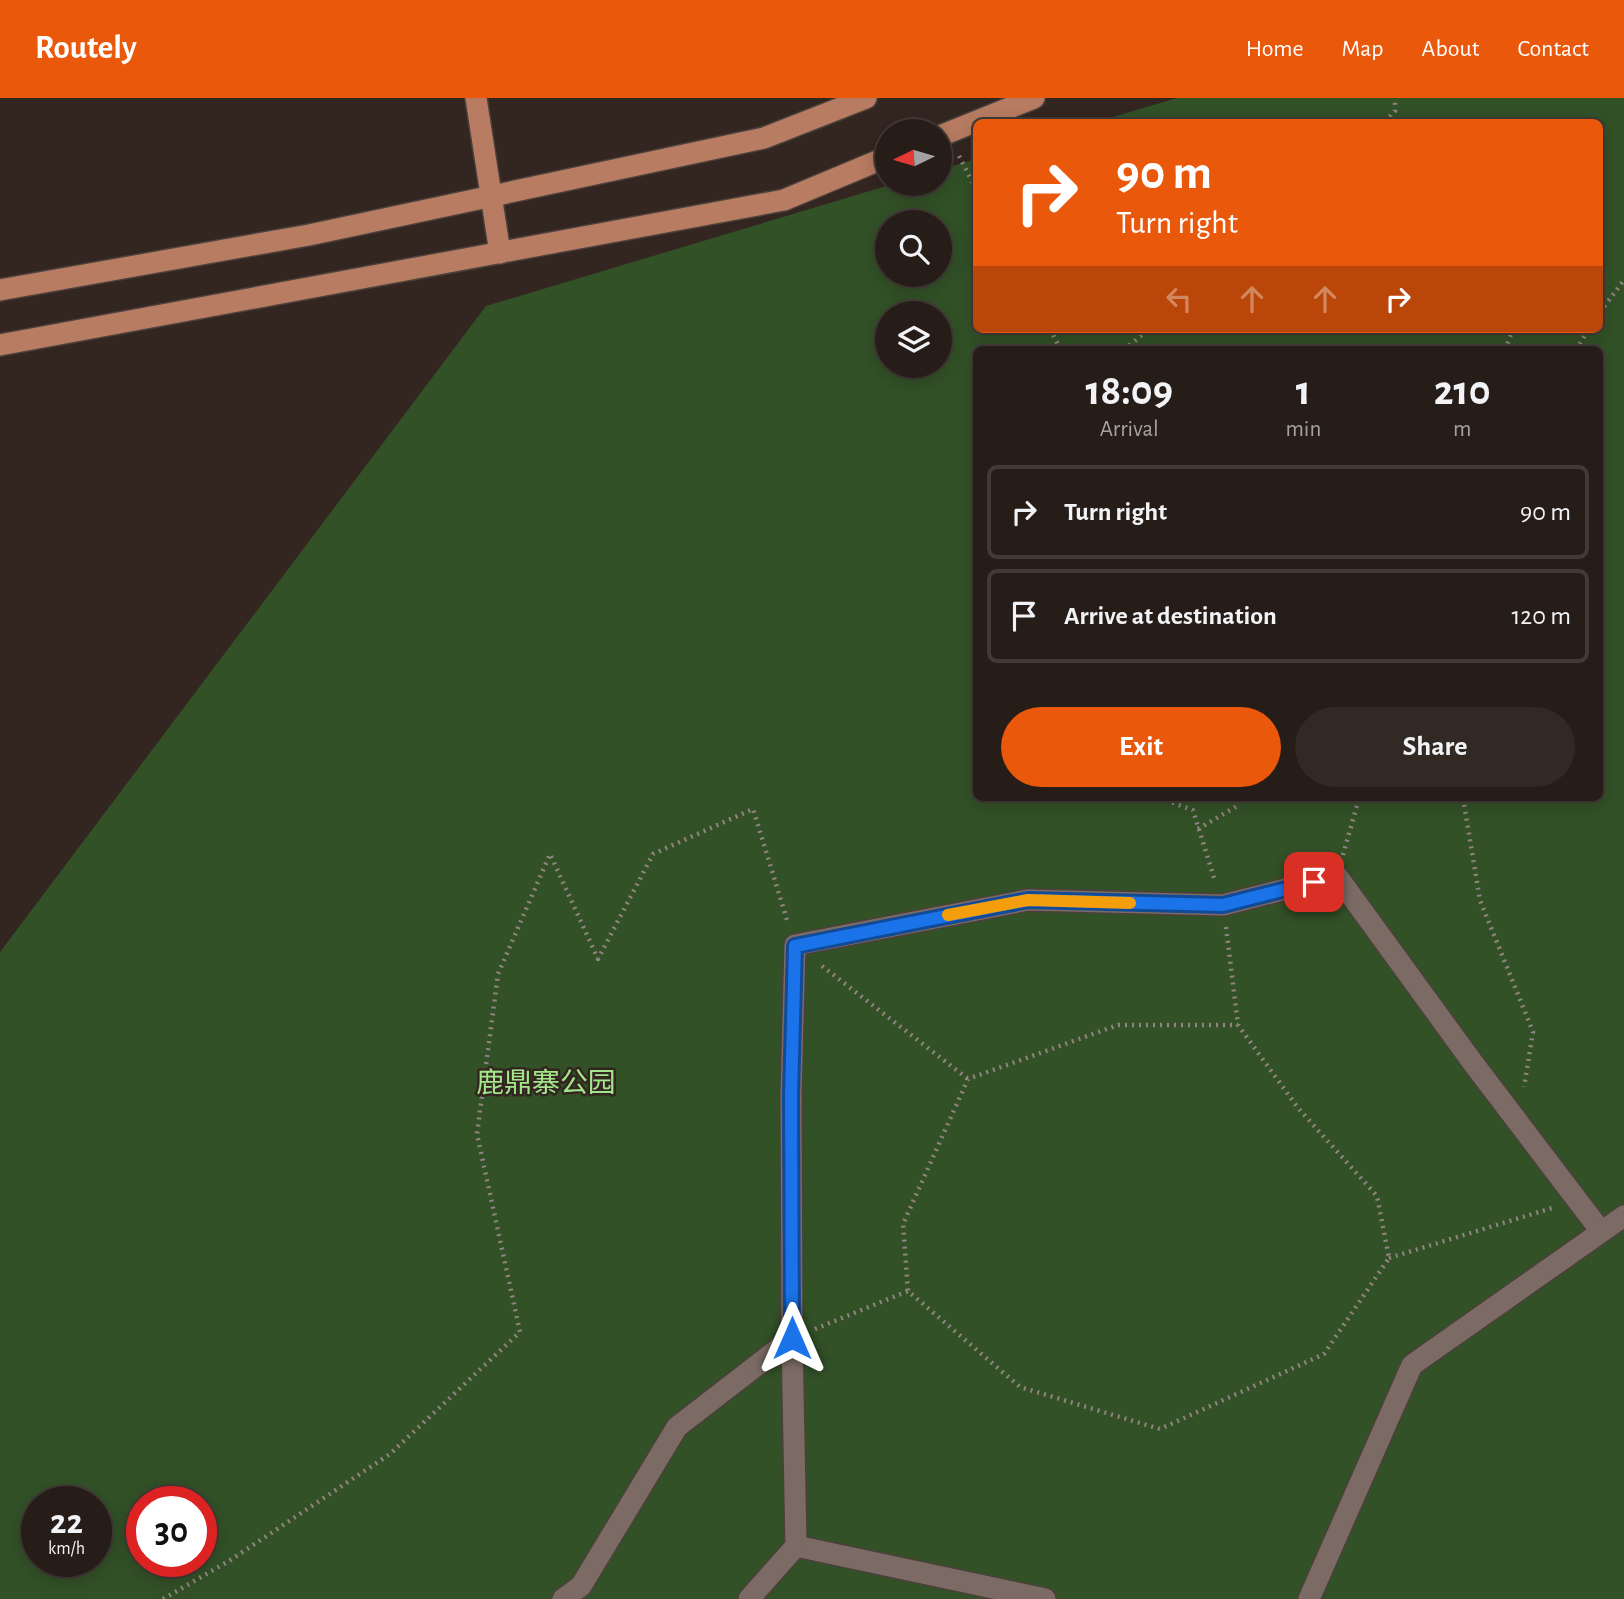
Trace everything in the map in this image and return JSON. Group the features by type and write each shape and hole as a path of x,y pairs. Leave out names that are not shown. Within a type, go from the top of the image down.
{"main road":[{"path":"476,98 500,253"},
{"path":"0,290 309,235 764,138 866,98"},
{"path":"983,119 1034,98"},
{"path":"952,132 973,123"},
{"path":"0,345 784,200 875,163"}],"street":[{"path":"749,1599 796,1546 791,1095 795,946 1028,900 1223,905 1337,876 1600,1230"},
{"path":"1309,1599 1412,1365 1600,1230 1624,1216"},
{"path":"563,1599 581,1586 677,1427 792,1338"},
{"path":"796,1546 1045,1599"}],"path":[{"path":"1388,119 1395,111 1395,98"},
{"path":"952,148 973,184"},
{"path":"1603,308 1624,280"},
{"path":"1129,346 1144,333"},
{"path":"1198,830 1237,806 1239,801"},
{"path":"1337,876 1358,801"},
{"path":"1464,801 1480,900 1533,1032 1518,1123"},
{"path":"163,1599 229,1561 390,1454 520,1332 477,1134 498,974 550,854 598,959 653,854 753,809 795,946 968,1079"},
{"path":"1389,1258 1377,1196 1298,1108 1238,1026 1118,1025 968,1079 903,1224 908,1291 1020,1387 1160,1429 1324,1354 1389,1258 1578,1200"},
{"path":"792,1338 908,1291"}],"green space":[{"name":"鹿鼎寨公园","path":"1177,98 1624,98 1624,1599 0,1599 0,952 486,306 875,189 875,196 952,196 952,166 973,160 973,333 1603,333 1603,119 1106,119"}],"slow traffic":[{"path":"948,915 1028,900 1130,903"}],"route":[{"path":"792,1338 791,1095 795,946 1028,900 1223,905 1314,882"}]}
